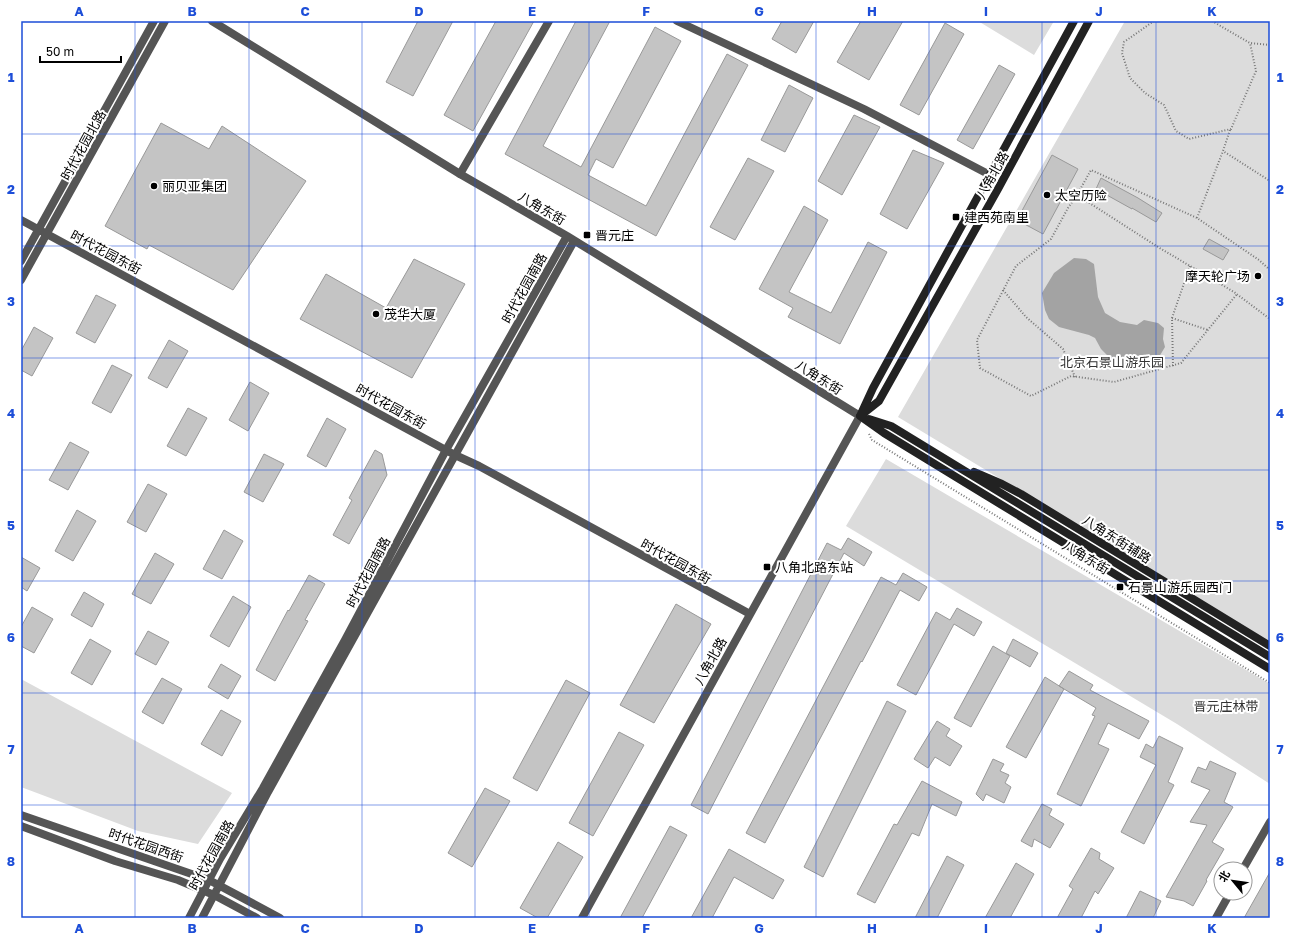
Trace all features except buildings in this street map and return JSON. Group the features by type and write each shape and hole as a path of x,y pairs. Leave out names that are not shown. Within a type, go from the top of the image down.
{"main road":[{"name":"八角北路","path":"860,416 873,388 1074,21"},
{"name":"八角北路","path":"860,416 880,402 1089,21"},
{"name":"八角东街","path":"860,416 891,426 1270,657"},
{"name":"八角东街","path":"860,416 884,433 1270,669"},
{"name":"八角东街辅路","path":"947,460 1022,494 1270,646"}],"street":[{"name":"时代花园北路","path":"21,261 154,21"},
{"name":"时代花园北路","path":"21,280 165,21"},
{"name":"八角东街","path":"212,21 460,174 567,236 860,416"},
{"path":"460,174 550,21"},
{"path":"677,21 864,109 990,175"},
{"name":"时代花园东街","path":"21,220 455,455 479,466 750,614"},
{"name":"时代花园南路","path":"190,918 220,858 271,774 446,450 567,236"},
{"name":"时代花园南路","path":"202,918 268,792 574,241"},
{"name":"八角北路","path":"582,918 860,416"},
{"name":"时代花园西街","path":"21,815 209,880 280,918"},
{"path":"1248,861 1270,822"},
{"name":"时代花园西街","path":"21,826 115,861 178,880 204,890 257,918"},
{"path":"1216,918 1226,901"}],"path":[{"path":"1154,21 1124,42 1122,53 1130,78 1145,93 1164,105 1176,131 1189,139 1231,129"},
{"path":"1212,21 1250,43 1270,45"},
{"path":"1197,218 1222,151 1256,71 1250,43"},
{"path":"1222,151 1270,181"},
{"path":"1237,294 1181,363 1173,366 1114,382 1071,376 1031,396 980,368 978,340 1016,266 1051,239 1091,170 1197,218 1259,260 1270,270"},
{"path":"1077,195 1158,247 1237,294 1270,319"},
{"path":"1173,366 1172,318 1190,266"},
{"path":"1003,290 1026,317 1063,349 1075,377"},
{"path":"1172,318 1208,330"},
{"name":"八角东街","path":"869,434 872,440 1270,683"}],"green space":[{"path":"978,21 1054,21 1034,55"},
{"name":"北京石景山游乐园","path":"1125,21 1270,21 1270,642 898,417"},
{"name":"晋元庄林带","path":"886,459 1270,684 1270,784 1177,724 846,526"},
{"path":"21,679 232,793 198,844 138,831 21,787"}],"shaded area":[{"path":"1074,258 1086,259 1094,264 1098,297 1105,313 1120,322 1137,325 1144,320 1158,323 1164,328 1163,339 1165,347 1159,357 1135,369 1125,366 1111,359 1101,349 1095,338 1059,327 1049,319 1045,310 1042,293 1054,273"}],"place":[{"name":"丽贝亚集团","path":"154,186"},
{"name":"太空历险","path":"1047,195"},
{"name":"建西苑南里","path":"956,217"},
{"name":"晋元庄","path":"587,235"},
{"name":"摩天轮广场","path":"1258,276"},
{"name":"茂华大厦","path":"376,314"},
{"name":"八角北路东站","path":"767,567"},
{"name":"石景山游乐园西门","path":"1120,587"}]}
